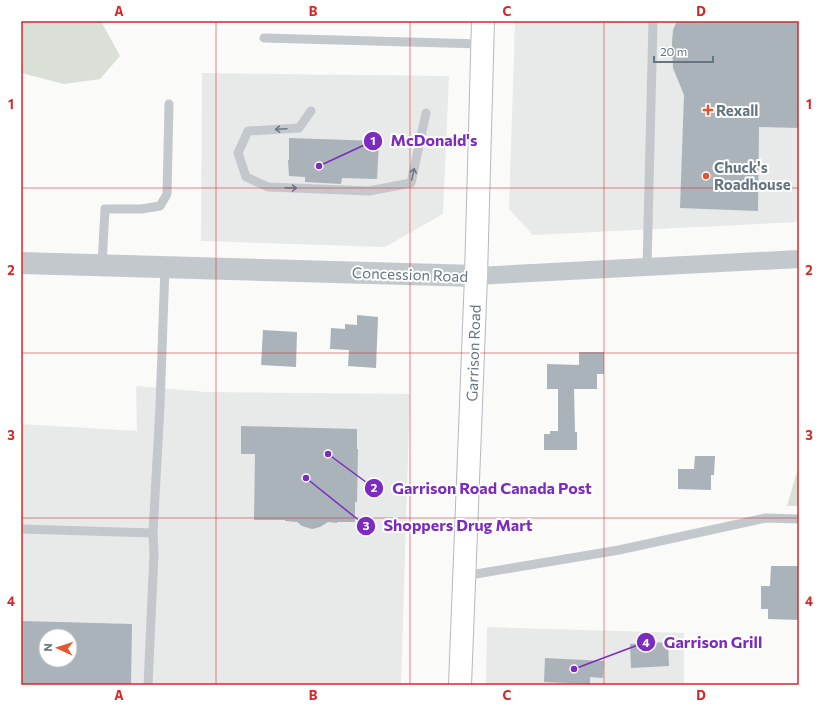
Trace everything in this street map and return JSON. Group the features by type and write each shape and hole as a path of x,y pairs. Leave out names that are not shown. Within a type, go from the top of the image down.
{"main road":[{"name":"Garrison Road","path":"460,685 476,276 483,21"}],"street":[{"name":"Concession Road","path":"21,263 476,276 799,259"}],"lane":[{"path":"647,267 653,21"},
{"path":"264,38 482,44"},
{"path":"102,265 105,209 141,209 160,206 167,194 169,104"},
{"path":"311,111 300,128 248,131 238,153 246,177 268,187 346,190 369,190 411,183 426,113"},
{"path":"148,685 154,554 153,533 166,267"},
{"path":"464,576 619,550 766,518 799,519"},
{"path":"21,529 153,533"}],"shaded area":[{"path":"21,21 101,21 120,56 100,79 64,84 21,73"},
{"path":"515,21 799,21 799,222 533,235 509,209"},
{"path":"202,73 449,76 443,214 385,247 201,241"},
{"path":"136,386 206,392 410,394 401,685 21,685 21,424 137,431"},
{"path":"799,465 799,506 787,506"},
{"path":"487,627 684,633 684,685 486,685"}],"building":[{"path":"677,21 799,21 799,128 759,127 758,211 680,208 684,95 673,68 673,30"},
{"path":"289,138 379,141 377,179 342,178 341,184 305,182 305,177 289,176"},
{"path":"357,315 378,317 376,368 348,366 349,350 330,349 331,328 345,329 345,324 357,325"},
{"path":"263,330 297,332 296,367 261,365"},
{"path":"579,352 604,352 604,374 597,374 597,389 574,389 577,450 544,450 544,434 550,434 550,431 558,431 558,389 547,389 547,364 579,365"},
{"path":"241,426 357,429 357,502 355,502 355,522 328,522 320,527 312,529 302,526 297,522 285,520 254,520 255,454 241,454"},
{"path":"695,456 715,456 714,475 711,475 711,490 678,489 678,469 694,469"},
{"path":"771,566 799,566 799,620 768,619 768,609 761,609 761,586 770,586"},
{"path":"21,621 132,624 131,685 21,685"},
{"path":"668,642 669,666 631,668 630,644"},
{"path":"545,658 604,661 603,678 590,677 590,684 544,682"}],"place":[{"name":"Rexall","path":"708,110"},
{"name":"McDonald's","path":"319,166"},
{"name":"Chuck's Roadhouse","path":"706,176"},
{"name":"Garrison Road Canada Post","path":"328,454"},
{"name":"Shoppers Drug Mart","path":"306,478"},
{"name":"Garrison Grill","path":"574,669"}]}
